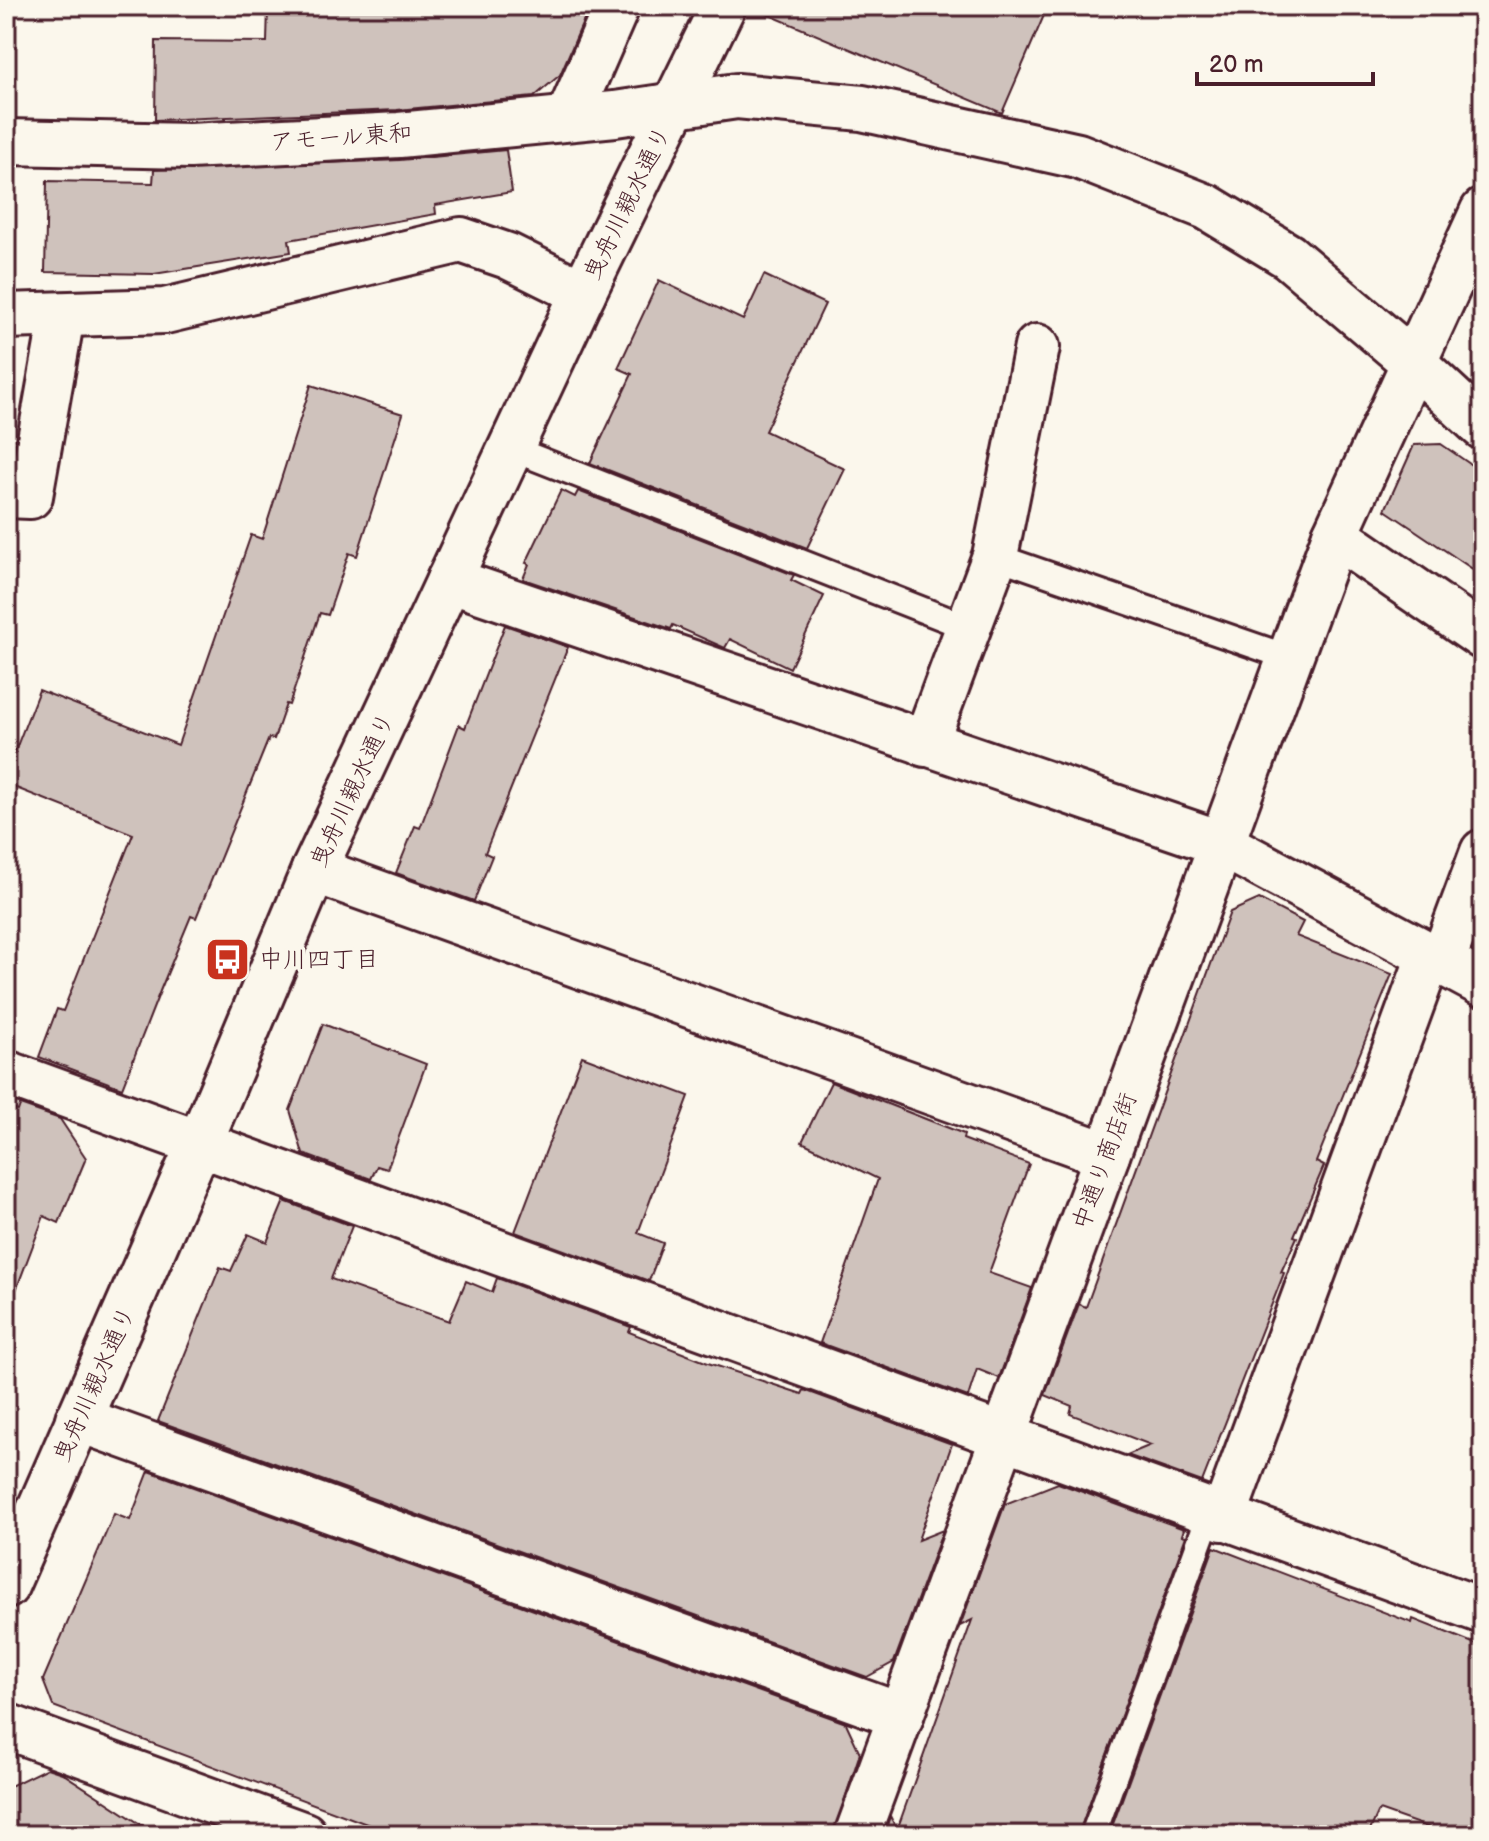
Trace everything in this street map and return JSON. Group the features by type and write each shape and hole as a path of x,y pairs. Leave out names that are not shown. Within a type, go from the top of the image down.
{"street":[{"path":"569,116 617,6"},
{"name":"曳舟川親水通り","path":"6,1586 200,1142 314,870 583,293 723,6"},
{"name":"アモール東和","path":"6,142 190,146 399,135 674,107 737,96 862,108 1078,156 1207,207 1288,256 1413,362 1483,427"},
{"name":"中通り商店街","path":"857,1835 1335,535 1483,211"},
{"path":"6,316 165,311 461,240 508,256 583,293"},
{"path":"6,495 30,496 62,316"},
{"path":"925,744 995,556 1037,347"},
{"path":"1335,535 1483,637"},
{"path":"449,580 1220,843 1483,984"},
{"path":"1217,1515 1435,959 1483,852"},
{"path":"314,870 1107,1155"},
{"path":"6,1073 1483,1611"},
{"path":"78,1419 901,1716"},
{"path":"6,1726 304,1835"}],"lane":[{"path":"510,448 969,628"},
{"path":"995,556 1290,658"},
{"path":"1093,1835 1217,1515"}],"building":[{"path":"268,6 590,6 560,75 534,97 397,110 155,120 156,41 267,42"},
{"path":"748,6 1048,6 1002,113"},
{"path":"506,150 512,192 435,205 436,214 289,240 291,252 154,274 45,272 47,181 153,183 154,170 400,160"},
{"path":"764,275 825,304 765,431 845,469 807,548 590,463 632,374 618,368 659,280 743,320"},
{"path":"311,385 403,414 357,556 349,553 328,615 320,613 289,705 286,704 274,739 269,738 196,918 191,916 122,1088 39,1057 57,1009 63,1011 133,834 6,784 6,774 39,690 178,745 251,535 262,539"},
{"path":"1441,444 1483,473 1483,576 1385,510 1414,445"},
{"path":"561,490 575,497 578,491 794,575 791,580 824,596 790,668 730,639 725,648 673,625 671,629 523,579 529,564 526,563"},
{"path":"505,625 568,647 485,853 492,856 474,901 396,873 415,826 420,828 459,725 465,728"},
{"path":"1259,899 1303,922 1296,936 1392,974 1316,1162 1324,1166 1294,1236 1297,1237 1281,1272 1284,1273 1202,1482 1127,1455 1151,1445 1070,1414 1072,1406 1045,1395 1079,1304 1086,1307 1230,912"},
{"path":"323,1024 426,1064 387,1169 377,1166 371,1179 303,1154 290,1110"},
{"path":"582,1056 689,1096 638,1233 663,1243 649,1281 515,1232"},
{"path":"831,1082 964,1134 963,1139 1029,1164 989,1273 1032,1288 999,1378 977,1369 968,1397 820,1343 878,1179 802,1142"},
{"path":"20,1105 60,1119 86,1158 59,1223 44,1216 10,1306 6,1305 6,1107 18,1111"},
{"path":"284,1201 352,1226 331,1279 449,1321 466,1281 492,1292 497,1278 631,1327 629,1332 708,1363 802,1394 804,1390 952,1444 918,1540 943,1530 894,1662 867,1677 158,1421 220,1267 231,1271 248,1234 267,1242"},
{"path":"149,1471 846,1723 860,1753 833,1835 396,1835 53,1706 43,1680 114,1514 130,1520"},
{"path":"1058,1483 1184,1529 1182,1535 1186,1536 1078,1835 884,1835 890,1816 897,1830 972,1620 960,1626 1005,1504"},
{"path":"1214,1547 1483,1647 1483,1835 1450,1835 1379,1810 1368,1835 1109,1835"},
{"path":"47,1768 62,1773 157,1835 6,1835 6,1788"}],"place":[{"name":"中川四丁目","path":"228,959"}]}
